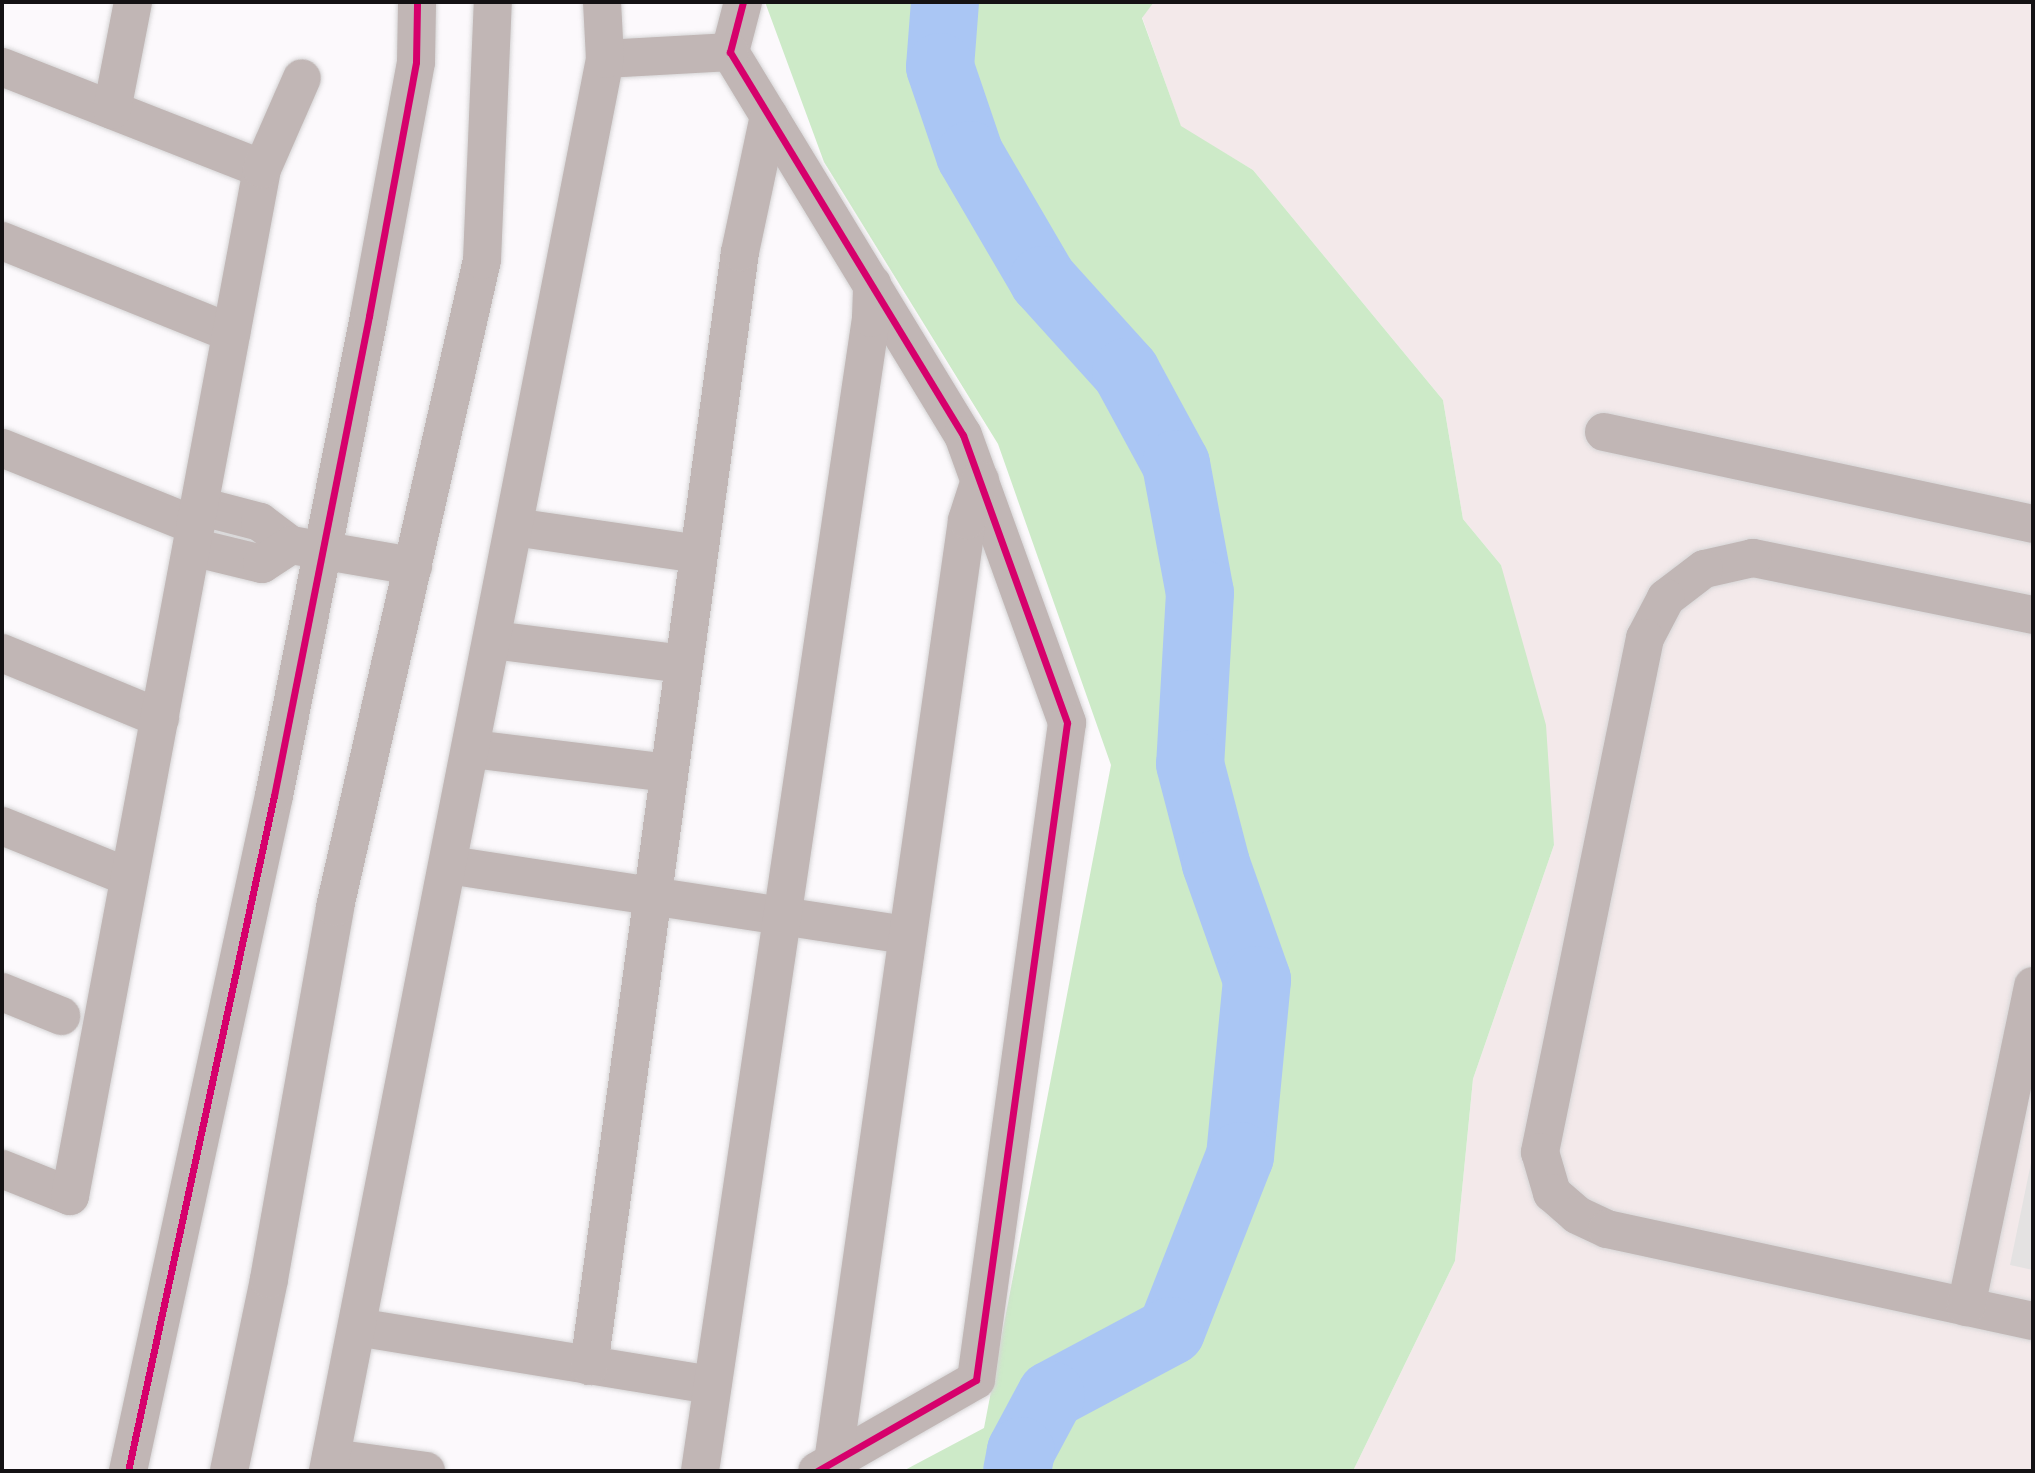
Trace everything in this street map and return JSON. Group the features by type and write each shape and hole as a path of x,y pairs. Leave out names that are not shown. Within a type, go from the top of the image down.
{"street":[{"path":"112,110 133,2"},
{"path":"128,1471 307,548 416,62 417,2"},
{"path":"229,1471 269,1279 335,907 482,260 493,2"},
{"path":"426,1471 330,1465 605,60 601,2"},
{"path":"743,2 730,52 963,435 1067,723 976,1380 825,1467"},
{"path":"605,60 730,52"},
{"path":"2,67 262,169"},
{"path":"2,1169 69,1196 262,169 302,78"},
{"path":"589,1366 649,896 740,252 769,116"},
{"path":"2,241 231,333"},
{"path":"700,1471 869,331 872,284"},
{"path":"1604,432 2033,524"},
{"path":"2,448 196,526 262,564 307,548 413,566"},
{"path":"825,1467 907,936 967,520 980,480"},
{"path":"514,527 698,554"},
{"path":"2033,615 1754,558 1704,569 1666,598 1645,638 1540,1138 1542,1167 1552,1193 1592,1224 2033,1321"},
{"path":"493,640 676,663"},
{"path":"2,653 160,718"},
{"path":"472,749 659,772"},
{"path":"2,825 123,875"},
{"path":"449,865 907,936"},
{"path":"1966,1307 2033,986"},
{"path":"2,992 61,1016"},
{"path":"357,1327 712,1385"}],"shaded area":[{"path":"1154,2 2033,2 2033,1471 1353,1471 1455,1261 1473,1079 1554,845 1501,565 1463,519 1443,400 1253,170 1181,127 1142,17"}],"green space":[{"path":"765,2 1154,2 1142,18 1181,126 1253,170 1443,400 1463,519 1501,565 1546,725 1554,845 1473,1079 1455,1261 1353,1471 903,1471 984,1428 1111,765 998,444 824,162"}],"building":[{"path":"2033,1158 2033,1270 2010,1265"}],"waterway":[{"path":"945,2 940,67 970,155 1043,280 1126,372 1176,464 1200,593 1190,764 1216,864 1257,980 1240,1156 1171,1331 1051,1395 1021,1451 1017,1471"}],"cycle path":[{"path":"128,1471 274,796 369,316 416,62 417,2"},
{"path":"743,2 730,52 963,435 1067,723 976,1380 817,1471"}]}
